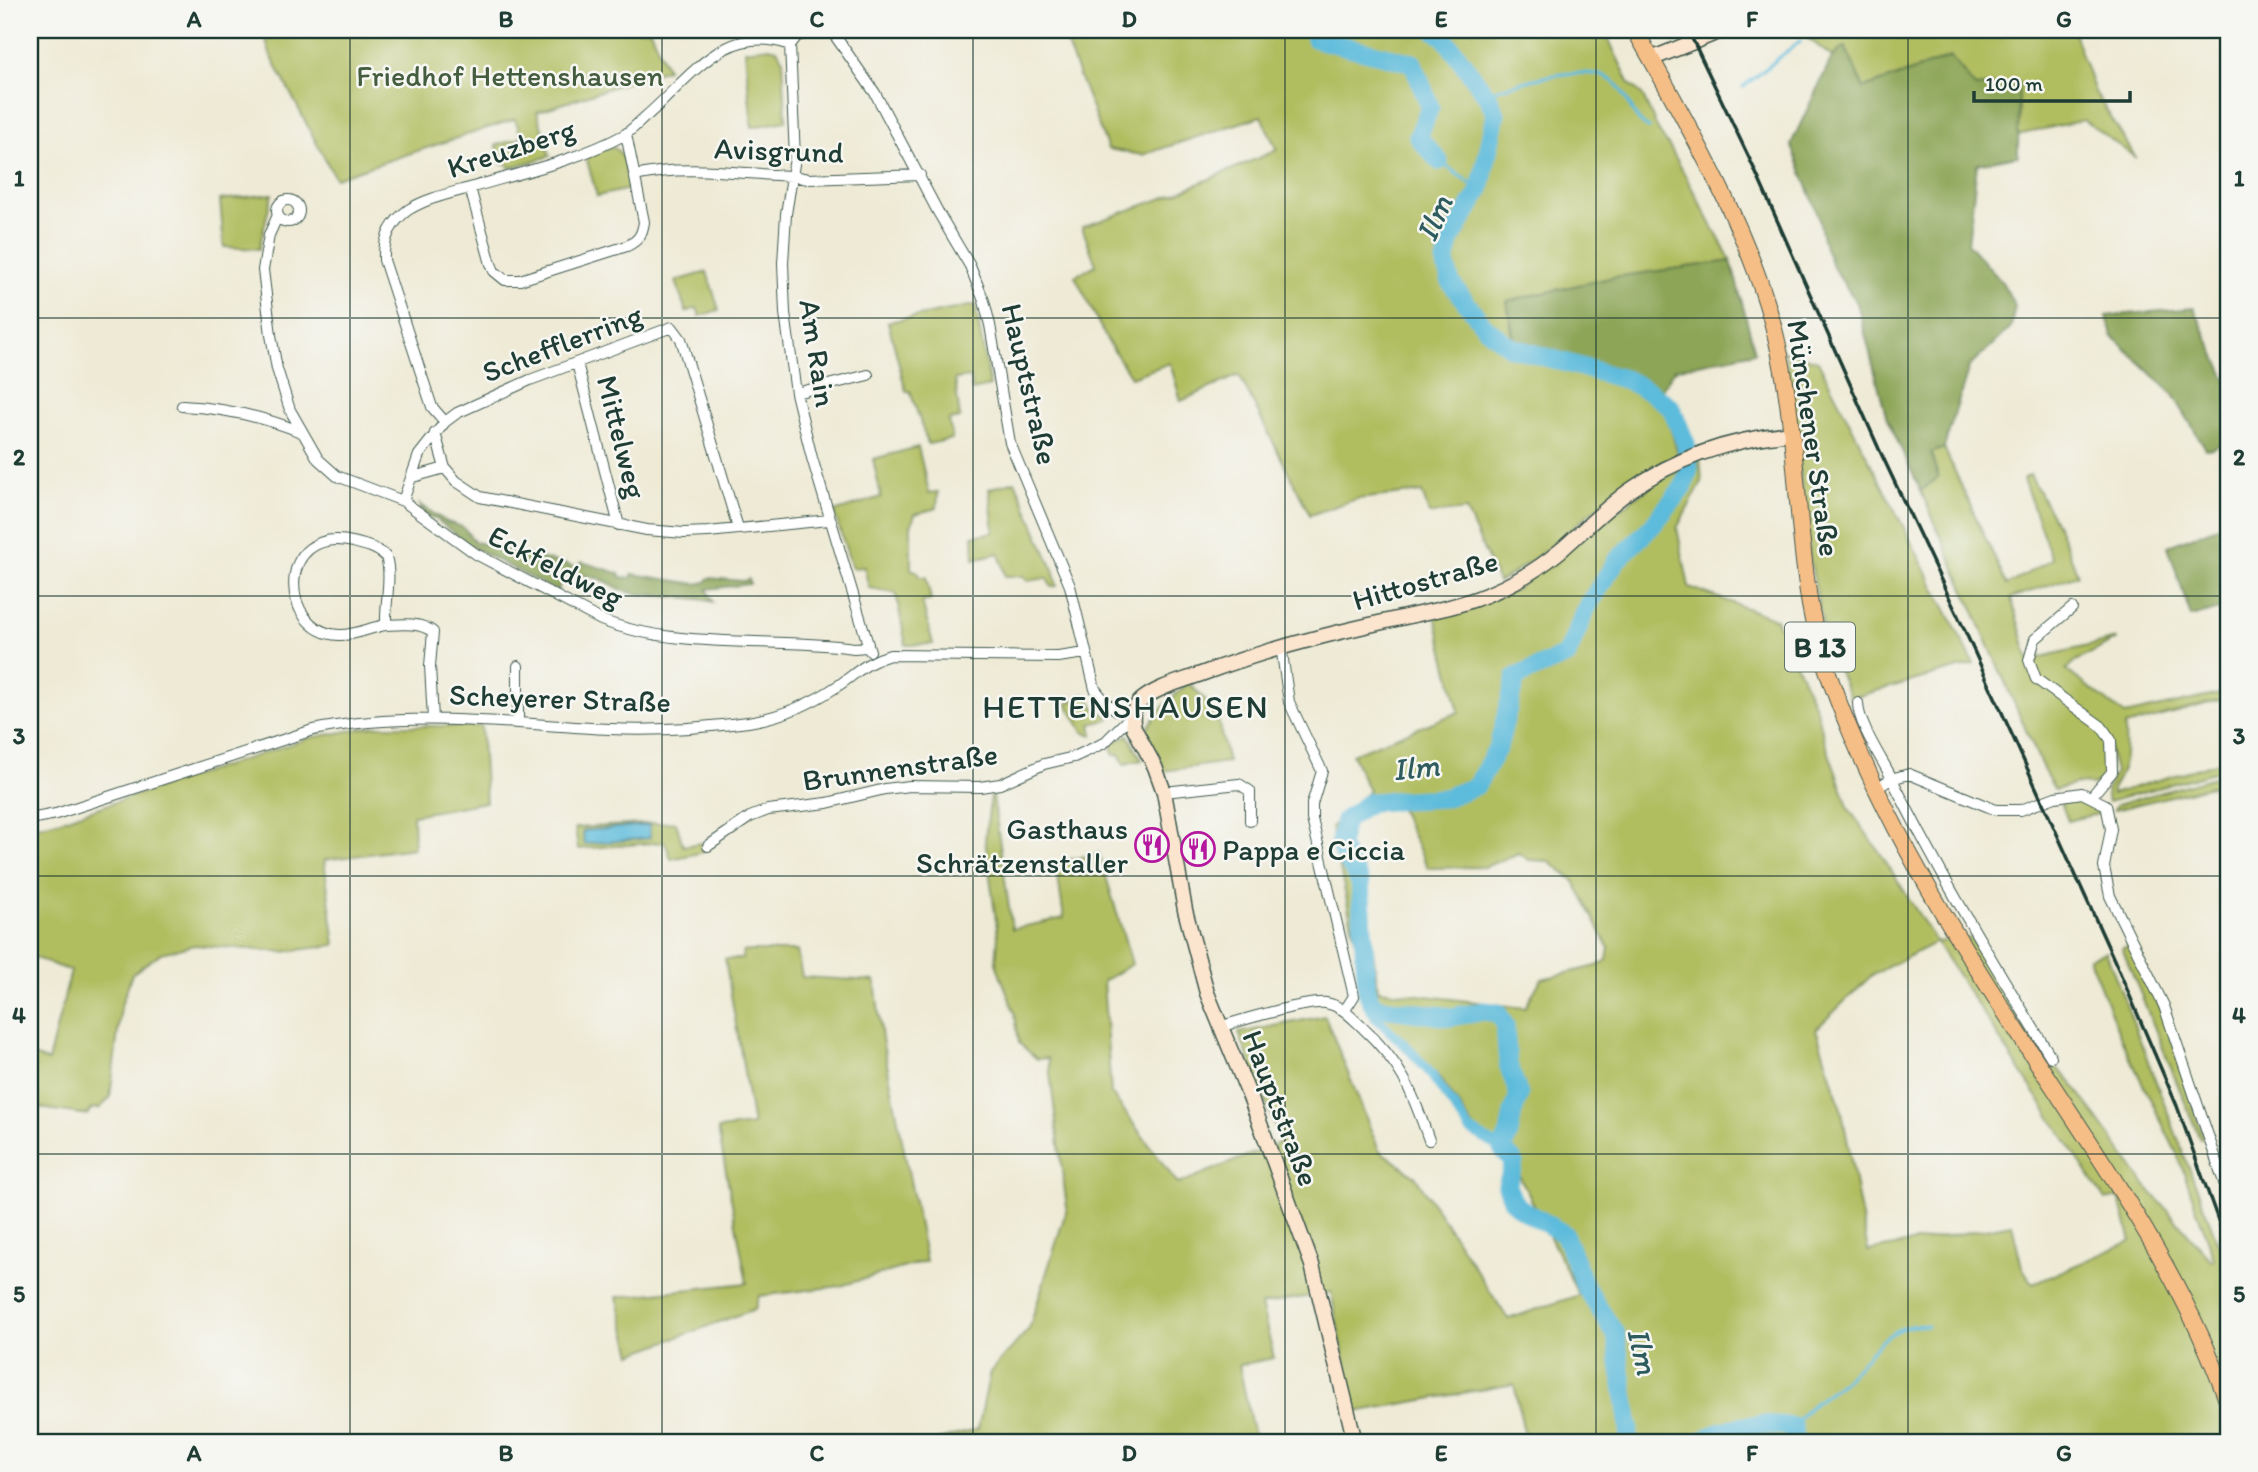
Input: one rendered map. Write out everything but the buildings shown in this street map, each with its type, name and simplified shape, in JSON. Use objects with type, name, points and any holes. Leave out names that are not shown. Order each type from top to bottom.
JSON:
[{"type":"main road","name":"Münchener Straße","points":[[1635,30],[1720,190],[1744,242],[1765,300],[1780,354],[1792,433],[1804,565],[1817,636],[1839,704],[1877,788]]},
{"type":"main road","name":"B 13","points":[[1877,788],[1915,865],[1963,948],[2142,1224],[2194,1319],[2228,1404]]},
{"type":"street","points":[[790,45],[797,36],[820,30]]},
{"type":"street","name":"Hauptstraße","points":[[831,30],[875,93],[938,212],[966,257],[984,301],[1010,443],[1070,586],[1091,678],[1099,697],[1117,710],[1133,714],[1134,728],[1155,767],[1164,792],[1185,910],[1207,993],[1261,1126],[1312,1265],[1355,1442]]},
{"type":"street","points":[[1651,59],[1723,30]]},
{"type":"street","name":"Kreuzberg","points":[[444,422],[432,407],[387,275],[383,246],[387,233],[409,209],[585,151],[626,134],[704,61],[723,48],[768,39],[790,45]]},
{"type":"street","name":"Am Rain","points":[[790,45],[795,158],[786,214],[783,288],[785,313],[796,393],[867,647],[874,659]]},
{"type":"street","points":[[470,188],[491,264],[500,277],[513,282],[628,246],[642,234],[644,222],[626,134]]},
{"type":"street","name":"Avisgrund","points":[[635,176],[676,171],[808,178],[920,175]]},
{"type":"street","name":"Eckfeldweg","points":[[278,215],[269,234],[263,270],[277,369],[290,410],[301,432],[318,459],[331,472],[403,501],[476,554],[619,627],[683,637],[867,647]]},
{"type":"street","name":"Schefflerring","points":[[403,501],[419,455],[444,422],[494,394],[672,327],[681,339],[738,528]]},
{"type":"street","name":"Mittelweg","points":[[577,363],[619,524]]},
{"type":"street","points":[[796,393],[868,375]]},
{"type":"street","points":[[182,406],[239,412],[269,419],[301,432]]},
{"type":"street","points":[[435,433],[445,468],[456,481],[480,497],[619,524],[684,533],[830,520]]},
{"type":"street","name":"Hittostraße","points":[[1133,714],[1142,699],[1153,692],[1282,646],[1442,609],[1502,590],[1528,576],[1559,552],[1628,492],[1671,466],[1704,450],[1732,442],[1792,433]]},
{"type":"street","points":[[413,477],[445,468]]},
{"type":"street","points":[[386,625],[389,571],[382,552],[333,538],[315,545],[305,554],[296,569],[294,595],[301,611],[323,631],[340,635],[386,625],[412,625],[432,631],[429,666],[433,719]]},
{"type":"street","points":[[2072,608],[2035,639],[2029,660],[2036,679],[2101,726],[2111,740],[2112,772],[2091,797]]},
{"type":"street","points":[[1282,646],[1289,702],[1322,771],[1312,804],[1312,819],[1353,994],[1345,1010]]},
{"type":"street","name":"Scheyerer Straße","points":[[30,818],[56,814],[313,730],[380,720],[517,722],[611,729],[750,721],[807,705],[874,659],[906,654],[1058,657],[1086,653]]},
{"type":"street","points":[[517,722],[518,666]]},
{"type":"street","points":[[1858,702],[1862,720],[1903,804],[1976,935],[2051,1057]]},
{"type":"street","name":"Brunnenstraße","points":[[708,846],[750,817],[768,810],[827,803],[910,786],[979,787],[1000,784],[1044,764],[1074,757],[1104,743],[1133,714]]},
{"type":"street","points":[[1877,788],[1891,779],[1909,774],[1984,806],[2008,811],[2021,810],[2055,797],[2081,793],[2107,807],[2111,829],[2104,867],[2110,896],[2164,1006],[2228,1194]]},
{"type":"street","points":[[1164,792],[1239,784],[1250,791],[1250,821]]},
{"type":"street","points":[[1220,1027],[1315,1003],[1331,1004],[1345,1010],[1380,1043],[1402,1073],[1429,1140]]},
{"type":"green space","name":"Friedhof Hettenshausen","points":[[263,30],[650,30],[667,69],[537,112],[550,156],[509,168],[507,163],[502,164],[496,145],[522,138],[515,119],[335,178],[270,54]]},
{"type":"green space","points":[[1061,30],[1604,30],[1630,84],[1642,94],[1658,130],[1731,261],[1614,277],[1507,301],[1513,340],[1660,392],[1678,454],[1619,490],[1539,555],[1498,582],[1466,510],[1429,514],[1422,492],[1356,499],[1310,515],[1239,375],[1181,401],[1170,363],[1131,377],[1107,340],[1075,276],[1096,265],[1082,227],[1177,193],[1277,150],[1261,116],[1142,155],[1108,149]]},
{"type":"green space","points":[[1798,30],[1950,30],[1953,38],[2002,33],[2002,30],[2073,30],[2095,92],[2136,158],[2084,120],[2018,135],[2019,84],[1975,87],[1951,57],[1864,88],[1845,46],[1832,57]]},
{"type":"green space","points":[[1845,46],[1864,88],[1951,57],[1975,87],[2019,83],[2018,156],[1977,164],[1968,244],[2002,282],[2015,306],[2011,327],[1969,367],[1944,448],[1931,453],[1938,477],[1921,491],[1887,419],[1857,303],[1834,269],[1825,249],[1818,214],[1791,144],[1832,57]]},
{"type":"green space","points":[[769,47],[777,49],[783,60],[786,121],[752,127],[745,50]]},
{"type":"green space","points":[[615,148],[622,155],[630,189],[597,196],[586,157]]},
{"type":"green space","points":[[272,194],[259,249],[224,247],[220,200]]},
{"type":"green space","points":[[1731,261],[1755,352],[1675,369],[1660,392],[1514,341],[1507,301],[1614,277]]},
{"type":"green space","points":[[707,272],[719,310],[700,316],[697,308],[686,312],[676,281]]},
{"type":"green space","points":[[975,305],[990,386],[972,390],[970,377],[955,379],[960,418],[949,420],[952,439],[928,444],[910,391],[906,391],[888,322]]},
{"type":"green space","points":[[2194,308],[2228,383],[2228,439],[2214,448],[2206,449],[2172,393],[2112,336],[2107,316]]},
{"type":"green space","points":[[1785,350],[1818,361],[1974,664],[1850,698],[1825,637],[1810,559]]},
{"type":"green space","points":[[918,447],[929,493],[938,492],[937,508],[915,514],[911,526],[911,569],[918,572],[919,577],[926,577],[931,600],[922,602],[933,644],[906,645],[896,593],[869,588],[864,567],[852,568],[834,512],[881,497],[873,459]]},
{"type":"green space","points":[[1944,448],[2007,585],[2052,559],[2023,479],[2030,475],[2060,531],[2078,575],[2011,598],[2029,660],[2117,639],[2076,661],[2066,670],[2125,715],[2228,692],[2228,698],[2125,726],[2124,759],[2112,794],[2228,759],[2228,768],[2108,802],[2106,790],[2115,773],[2108,741],[2109,771],[2094,785],[2075,784],[2055,790],[2044,771],[1921,491],[1938,477],[1931,453]]},
{"type":"green space","points":[[1700,460],[1702,482],[1677,528],[1689,587],[1776,619],[1817,711],[1849,809],[1881,854],[1936,942],[1970,938],[2051,1068],[2056,1067],[2072,1083],[2146,1186],[2212,1261],[2214,1259],[2178,1156],[2123,1043],[2089,958],[2106,952],[2228,1269],[2228,1442],[1526,1442],[1514,1384],[1355,1412],[1331,1292],[1261,1305],[1274,1358],[1239,1365],[1255,1441],[996,1442],[995,1439],[982,1442],[932,1442],[978,1429],[990,1372],[1029,1329],[1067,1208],[1048,1058],[1037,1059],[1019,1043],[1015,1014],[996,963],[998,936],[985,839],[992,789],[1012,929],[1064,918],[1056,863],[1099,853],[1132,964],[1103,981],[1111,1093],[1178,1184],[1281,1142],[1239,1033],[1325,1016],[1379,1150],[1415,1176],[1508,1319],[1579,1295],[1508,1153],[1480,1136],[1438,1075],[1370,1009],[1331,827],[1369,791],[1352,754],[1459,712],[1435,615],[1516,589],[1641,493]],"holes":[[[1377,805],[1398,805],[1428,868],[1485,867],[1519,853],[1529,860],[1549,861],[1574,881],[1609,948],[1607,960],[1597,966],[1541,979],[1525,1008],[1378,990],[1364,876],[1344,843],[1348,827]],[[1936,942],[2105,1200],[2119,1197],[2131,1241],[2033,1284],[2022,1267],[2012,1224],[1868,1251],[1842,1112],[1816,1029],[1872,975]]]},
{"type":"green space","points":[[1015,481],[1053,569],[1057,586],[1051,587],[1047,578],[1027,581],[1024,576],[1005,576],[999,553],[974,559],[973,536],[994,532],[989,489]]},
{"type":"green space","points":[[420,505],[447,522],[463,527],[475,542],[576,567],[582,562],[619,573],[621,577],[632,578],[632,574],[696,584],[706,582],[709,578],[743,581],[749,579],[750,584],[707,589],[713,602],[647,595],[622,590],[594,578],[562,575],[558,592],[472,547],[436,519],[424,515]]},
{"type":"green space","points":[[2228,523],[2228,607],[2191,617],[2168,546]]},
{"type":"green space","points":[[1189,683],[1216,712],[1228,762],[1164,771],[1146,731],[1165,705]]},
{"type":"green space","points":[[1085,694],[1097,710],[1110,719],[1091,724],[1093,735],[1083,732],[1067,704]]},
{"type":"green space","points":[[375,726],[481,726],[486,802],[413,815],[414,848],[324,860],[335,945],[283,952],[195,945],[161,953],[132,974],[121,1006],[110,1098],[100,1108],[91,1109],[87,1115],[34,1107],[30,1124],[30,1055],[48,1061],[71,971],[30,956],[30,828],[309,738]]},
{"type":"green space","points":[[1128,735],[1142,760],[1124,764],[1119,754],[1114,755],[1110,744]]},
{"type":"green space","points":[[2228,773],[2228,782],[2114,810],[2116,805]]},
{"type":"green space","points":[[2069,798],[2098,806],[2101,813],[2068,821],[2060,800]]},
{"type":"green space","points":[[676,822],[683,846],[702,843],[704,852],[671,859],[665,842],[578,849],[575,828]]},
{"type":"green space","points":[[2131,945],[2163,1012],[2203,1137],[2200,1139],[2122,948]]},
{"type":"green space","points":[[743,951],[797,951],[802,977],[875,981],[882,1039],[926,1261],[840,1286],[759,1296],[755,1309],[632,1354],[617,1297],[747,1283],[718,1129],[753,1125],[725,959],[742,959]]},
{"type":"water","points":[[649,825],[650,838],[584,844],[583,831]]},
{"type":"waterway","name":"Ilm","points":[[1313,30],[1316,39],[1413,63],[1430,107],[1418,137],[1439,161]]},
{"type":"waterway","name":"Ilm","points":[[1434,30],[1444,37],[1489,99],[1496,114],[1480,190],[1451,239],[1445,262],[1451,283],[1485,327],[1510,347],[1627,380],[1671,407],[1686,444],[1689,469],[1684,486],[1651,527],[1616,561],[1586,609],[1567,655],[1516,677],[1498,747],[1476,786],[1445,798],[1370,802],[1345,820],[1339,845],[1360,882],[1367,992],[1374,1007],[1451,1017],[1484,1011],[1498,1013],[1505,1026],[1508,1064],[1519,1095],[1509,1134],[1502,1149],[1514,1162],[1507,1186],[1513,1201],[1520,1208],[1564,1234],[1586,1288],[1616,1335],[1629,1427],[1628,1442]]},
{"type":"waterway","points":[[1743,87],[1800,41]]},
{"type":"waterway","points":[[1485,93],[1533,79],[1572,73],[1606,77],[1617,85],[1639,120],[1649,128]]},
{"type":"waterway","name":"Ilm","points":[[1439,161],[1480,190]]},
{"type":"waterway","points":[[1374,1007],[1375,1017],[1430,1073],[1470,1130],[1502,1149]]},
{"type":"waterway","points":[[1793,1427],[1805,1412],[1849,1376],[1889,1335],[1907,1327],[1927,1326]]},
{"type":"waterway","name":"Ilm","points":[[1700,1442],[1733,1428],[1769,1425],[1793,1427],[1795,1442]]},
{"type":"railway","points":[[1688,30],[1752,164],[1879,449],[2120,973],[2177,1106],[2228,1248]]},
{"type":"place","name":"Gasthaus Schrätzenstaller","points":[[1152,845]]},
{"type":"place","name":"Pappa e Ciccia","points":[[1198,849]]},
{"type":"district","name":"HETTENSHAUSEN","points":[[1126,706]]}]
